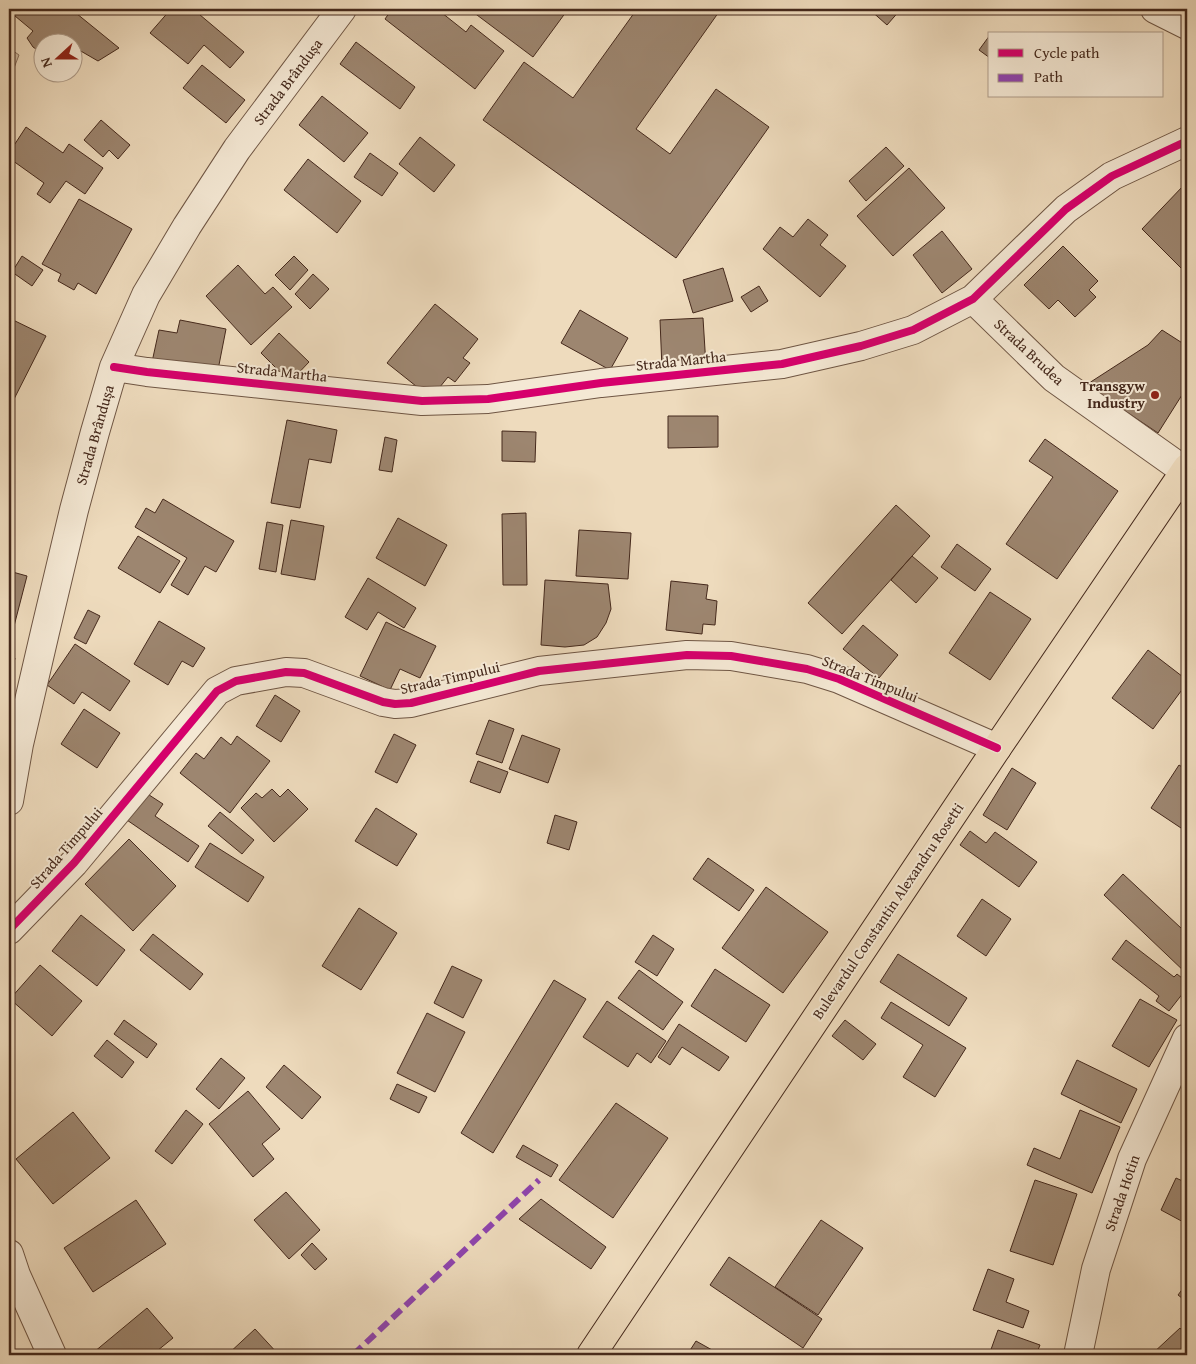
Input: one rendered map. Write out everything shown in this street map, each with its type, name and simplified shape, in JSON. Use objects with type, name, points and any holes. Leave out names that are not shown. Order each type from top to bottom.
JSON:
[{"type":"main road","name":"Bulevardul Constantin Alexandru Rosetti","points":[[591,1355],[1186,469]]},
{"type":"street","name":"Strada Brândușa","points":[[9,801],[19,744],[74,510],[114,367],[146,295],[187,226],[238,149],[342,9]]},
{"type":"street","points":[[1155,9],[1187,25]]},
{"type":"street","name":"Strada Martha","points":[[114,367],[422,401],[488,399],[601,383],[782,364],[861,346],[913,330],[973,299],[1066,209],[1112,176],[1187,141]]},
{"type":"street","name":"Strada Brudea","points":[[973,299],[1054,378],[1186,469]]},
{"type":"street","name":"Strada Timpului","points":[[9,930],[74,863],[217,691],[236,681],[278,673],[304,673],[383,702],[395,704],[411,703],[540,671],[687,655],[731,656],[807,669],[839,679],[997,748]]},
{"type":"street","name":"Strada Hotin","points":[[1078,1355],[1096,1269],[1132,1160],[1187,1038]]},
{"type":"street","points":[[9,1254],[16,1275],[52,1355]]},
{"type":"shaded area","points":[[9,48],[19,55],[9,81]]},
{"type":"building","points":[[9,9],[71,9],[119,48],[98,61],[82,52],[82,32],[32,32]]},
{"type":"building","points":[[171,9],[193,9],[244,52],[230,68],[204,45],[188,64],[150,33]]},
{"type":"building","points":[[392,9],[437,9],[466,32],[471,25],[504,51],[475,89],[385,19]]},
{"type":"building","points":[[469,9],[561,9],[566,12],[533,57]]},
{"type":"building","points":[[637,9],[721,9],[636,129],[670,154],[716,89],[769,127],[676,258],[483,120],[524,62],[573,98]]},
{"type":"building","points":[[869,9],[901,9],[887,25]]},
{"type":"building","points":[[32,32],[32,46],[27,38]]},
{"type":"building","points":[[988,38],[988,57],[979,50]]},
{"type":"building","points":[[356,42],[415,87],[400,109],[340,64]]},
{"type":"building","points":[[202,65],[245,100],[226,123],[183,88]]},
{"type":"building","points":[[322,96],[368,133],[344,162],[299,125]]},
{"type":"building","points":[[101,120],[130,145],[118,159],[109,150],[103,157],[84,140]]},
{"type":"building","points":[[26,127],[63,153],[69,144],[103,168],[85,194],[66,181],[50,203],[37,194],[44,183],[9,158],[9,153]]},
{"type":"building","points":[[420,137],[455,165],[434,192],[399,164]]},
{"type":"building","points":[[886,147],[904,166],[866,201],[849,181]]},
{"type":"building","points":[[370,153],[398,173],[382,196],[354,177]]},
{"type":"building","points":[[308,159],[361,201],[337,233],[284,190]]},
{"type":"building","points":[[909,168],[945,208],[893,256],[857,216]]},
{"type":"building","points":[[1184,185],[1187,188],[1187,263],[1182,269],[1142,229]]},
{"type":"building","points":[[79,199],[132,229],[96,294],[78,283],[74,290],[58,281],[61,274],[42,264]]},
{"type":"building","points":[[808,219],[828,235],[820,245],[846,266],[820,297],[763,249],[780,227],[793,237]]},
{"type":"building","points":[[942,231],[972,269],[942,293],[913,255]]},
{"type":"building","points":[[1063,246],[1098,281],[1089,290],[1096,297],[1075,317],[1058,300],[1049,309],[1024,285]]},
{"type":"building","points":[[22,256],[43,270],[32,286],[12,272]]},
{"type":"building","points":[[294,256],[308,270],[290,290],[275,275]]},
{"type":"building","points":[[238,265],[265,294],[273,287],[292,307],[251,345],[206,296]]},
{"type":"building","points":[[723,268],[733,301],[693,313],[683,280]]},
{"type":"building","points":[[313,274],[329,289],[310,309],[295,294]]},
{"type":"building","points":[[759,286],[768,301],[751,312],[741,297]]},
{"type":"building","points":[[435,304],[478,339],[463,358],[470,363],[455,382],[448,377],[431,398],[387,363]]},
{"type":"building","points":[[580,310],[628,338],[610,370],[561,343]]},
{"type":"building","points":[[703,318],[706,366],[662,369],[660,320]]},
{"type":"building","points":[[11,319],[46,336],[10,407],[9,323]]},
{"type":"building","points":[[180,320],[226,329],[217,375],[152,362],[159,330],[177,333]]},
{"type":"building","points":[[1162,330],[1187,346],[1187,387],[1158,433],[1086,385],[1148,345]]},
{"type":"building","points":[[279,333],[309,362],[290,382],[261,353]]},
{"type":"building","points":[[668,416],[718,416],[718,447],[668,448]]},
{"type":"building","points":[[287,420],[337,430],[331,463],[309,459],[300,508],[271,503]]},
{"type":"building","points":[[502,431],[536,432],[535,462],[502,461]]},
{"type":"building","points":[[385,437],[397,440],[392,472],[379,470]]},
{"type":"building","points":[[1045,439],[1118,491],[1057,579],[1006,544],[1053,477],[1029,461]]},
{"type":"building","points":[[163,499],[234,541],[216,572],[205,566],[188,595],[171,585],[187,558],[135,527],[146,508],[155,513]]},
{"type":"building","points":[[896,505],[930,536],[842,634],[808,603]]},
{"type":"building","points":[[526,513],[527,585],[503,585],[502,514]]},
{"type":"building","points":[[398,518],[447,545],[425,586],[376,558]]},
{"type":"building","points":[[291,520],[324,526],[315,580],[281,574]]},
{"type":"building","points":[[267,522],[283,525],[276,572],[259,569]]},
{"type":"building","points":[[579,530],[631,533],[628,579],[576,576]]},
{"type":"building","points":[[138,536],[180,561],[160,593],[118,568]]},
{"type":"building","points":[[957,544],[991,569],[975,591],[941,567]]},
{"type":"building","points":[[912,556],[938,578],[916,603],[891,580]]},
{"type":"building","points":[[9,571],[27,576],[13,630],[9,629]]},
{"type":"building","points":[[368,578],[416,608],[404,628],[378,612],[367,630],[345,617]]},
{"type":"building","points":[[545,580],[608,584],[611,609],[606,623],[597,637],[584,645],[565,647],[541,645]]},
{"type":"building","points":[[671,581],[708,585],[706,599],[717,601],[715,625],[703,624],[702,634],[666,630]]},
{"type":"building","points":[[990,592],[1031,619],[990,680],[949,653]]},
{"type":"building","points":[[88,610],[100,616],[86,644],[74,638]]},
{"type":"building","points":[[159,621],[205,648],[193,667],[182,661],[168,685],[134,664]]},
{"type":"building","points":[[386,622],[436,646],[420,678],[400,669],[390,690],[360,676]]},
{"type":"building","points":[[863,625],[898,655],[879,678],[843,649]]},
{"type":"building","points":[[75,644],[130,681],[110,711],[82,692],[74,704],[47,685]]},
{"type":"building","points":[[1148,650],[1187,680],[1187,683],[1153,729],[1112,698]]},
{"type":"building","points":[[9,657],[15,658],[9,686]]},
{"type":"building","points":[[275,695],[300,711],[281,742],[256,726]]},
{"type":"building","points":[[84,709],[120,733],[97,768],[61,744]]},
{"type":"building","points":[[489,720],[514,729],[502,763],[476,754]]},
{"type":"building","points":[[394,734],[416,745],[397,783],[375,772]]},
{"type":"building","points":[[522,735],[560,749],[548,783],[509,769]]},
{"type":"building","points":[[237,736],[270,761],[230,813],[180,773],[196,753],[204,759],[221,737],[231,745]]},
{"type":"building","points":[[478,761],[508,772],[500,793],[470,782]]},
{"type":"building","points":[[1179,765],[1187,770],[1187,832],[1151,808]]},
{"type":"building","points":[[1012,768],[1036,783],[1007,830],[983,815]]},
{"type":"building","points":[[272,789],[280,797],[288,789],[308,809],[274,842],[241,808],[256,793],[262,798]]},
{"type":"building","points":[[143,791],[163,804],[155,816],[199,846],[188,862],[124,818]]},
{"type":"building","points":[[376,808],[417,834],[397,866],[355,841]]},
{"type":"building","points":[[220,812],[254,840],[242,854],[208,826]]},
{"type":"building","points":[[555,815],[577,822],[569,850],[547,843]]},
{"type":"building","points":[[970,831],[986,843],[995,832],[1037,862],[1019,887],[960,845]]},
{"type":"building","points":[[129,839],[176,886],[133,931],[85,884]]},
{"type":"building","points":[[210,843],[264,877],[248,902],[195,867]]},
{"type":"building","points":[[708,858],[754,890],[739,911],[693,879]]},
{"type":"building","points":[[1123,874],[1181,928],[1187,917],[1187,974],[1104,895]]},
{"type":"building","points":[[766,887],[828,932],[783,993],[722,948]]},
{"type":"building","points":[[982,899],[1011,919],[986,956],[957,936]]},
{"type":"building","points":[[359,908],[397,933],[361,990],[322,966]]},
{"type":"building","points":[[81,915],[125,950],[97,986],[52,951]]},
{"type":"building","points":[[153,934],[203,974],[190,990],[140,950]]},
{"type":"building","points":[[653,935],[674,949],[657,976],[635,962]]},
{"type":"building","points":[[1126,940],[1174,977],[1177,974],[1187,982],[1187,988],[1169,1011],[1156,1001],[1159,996],[1112,959]]},
{"type":"building","points":[[898,954],[967,998],[949,1026],[880,982]]},
{"type":"building","points":[[40,965],[82,1001],[52,1036],[10,999]]},
{"type":"building","points":[[452,966],[482,980],[463,1018],[434,1003]]},
{"type":"building","points":[[715,969],[770,1005],[746,1042],[691,1006]]},
{"type":"building","points":[[639,970],[683,1002],[663,1030],[618,998]]},
{"type":"building","points":[[554,980],[586,999],[493,1153],[461,1133]]},
{"type":"building","points":[[1140,999],[1177,1020],[1149,1067],[1112,1046]]},
{"type":"building","points":[[607,1001],[666,1041],[651,1063],[637,1053],[628,1067],[583,1037]]},
{"type":"building","points":[[891,1002],[966,1048],[935,1097],[903,1077],[923,1045],[881,1018]]},
{"type":"building","points":[[427,1013],[465,1032],[435,1092],[397,1073]]},
{"type":"building","points":[[124,1020],[157,1044],[147,1058],[114,1034]]},
{"type":"building","points":[[845,1020],[876,1044],[863,1060],[832,1036]]},
{"type":"building","points":[[679,1024],[729,1057],[719,1071],[682,1047],[670,1065],[658,1057]]},
{"type":"building","points":[[107,1040],[134,1062],[122,1078],[94,1056]]},
{"type":"building","points":[[221,1058],[245,1078],[219,1109],[196,1089]]},
{"type":"building","points":[[1077,1060],[1137,1089],[1121,1123],[1061,1094]]},
{"type":"building","points":[[284,1065],[321,1097],[302,1119],[266,1087]]},
{"type":"building","points":[[397,1084],[427,1097],[419,1113],[390,1099]]},
{"type":"building","points":[[248,1091],[280,1129],[262,1144],[274,1159],[253,1177],[209,1124]]},
{"type":"building","points":[[616,1103],[668,1138],[613,1218],[559,1180]]},
{"type":"building","points":[[186,1110],[203,1124],[172,1164],[155,1151]]},
{"type":"building","points":[[1080,1110],[1120,1127],[1092,1193],[1027,1165],[1034,1148],[1060,1159]]},
{"type":"building","points":[[73,1112],[110,1158],[53,1204],[16,1159]]},
{"type":"building","points":[[523,1145],[558,1165],[551,1177],[516,1157]]},
{"type":"building","points":[[1176,1178],[1187,1183],[1187,1224],[1161,1210]]},
{"type":"building","points":[[1035,1180],[1077,1194],[1053,1265],[1010,1251]]},
{"type":"building","points":[[286,1192],[320,1230],[289,1259],[254,1220]]},
{"type":"building","points":[[541,1199],[606,1247],[591,1269],[519,1219]]},
{"type":"building","points":[[136,1200],[166,1244],[93,1292],[64,1248]]},
{"type":"building","points":[[821,1220],[863,1248],[818,1315],[775,1287]]},
{"type":"building","points":[[312,1243],[327,1259],[315,1270],[301,1255]]},
{"type":"building","points":[[729,1257],[822,1319],[803,1348],[710,1285]]},
{"type":"building","points":[[988,1269],[1014,1279],[1006,1302],[1029,1311],[1023,1328],[973,1310]]},
{"type":"building","points":[[1187,1283],[1187,1302],[1178,1295]]},
{"type":"building","points":[[147,1308],[173,1338],[152,1355],[97,1355],[94,1352]]},
{"type":"building","points":[[1180,1328],[1187,1336],[1187,1355],[1152,1354]]},
{"type":"building","points":[[255,1329],[279,1355],[227,1355]]},
{"type":"building","points":[[998,1330],[1040,1345],[1036,1355],[989,1355]]},
{"type":"building","points":[[696,1341],[721,1355],[687,1355]]},
{"type":"marked path","points":[[353,1355],[539,1180]]},
{"type":"cycle path","points":[[114,367],[422,401],[488,399],[601,383],[782,364],[861,346],[913,330],[973,299],[1066,209],[1112,176],[1187,141]]},
{"type":"cycle path","points":[[9,930],[74,863],[217,691],[236,681],[286,672],[304,673],[383,702],[395,704],[411,703],[539,671],[687,655],[731,656],[807,669],[839,679],[997,748]]},
{"type":"place","name":"Transgyw Industry","points":[[1155,395]]}]
